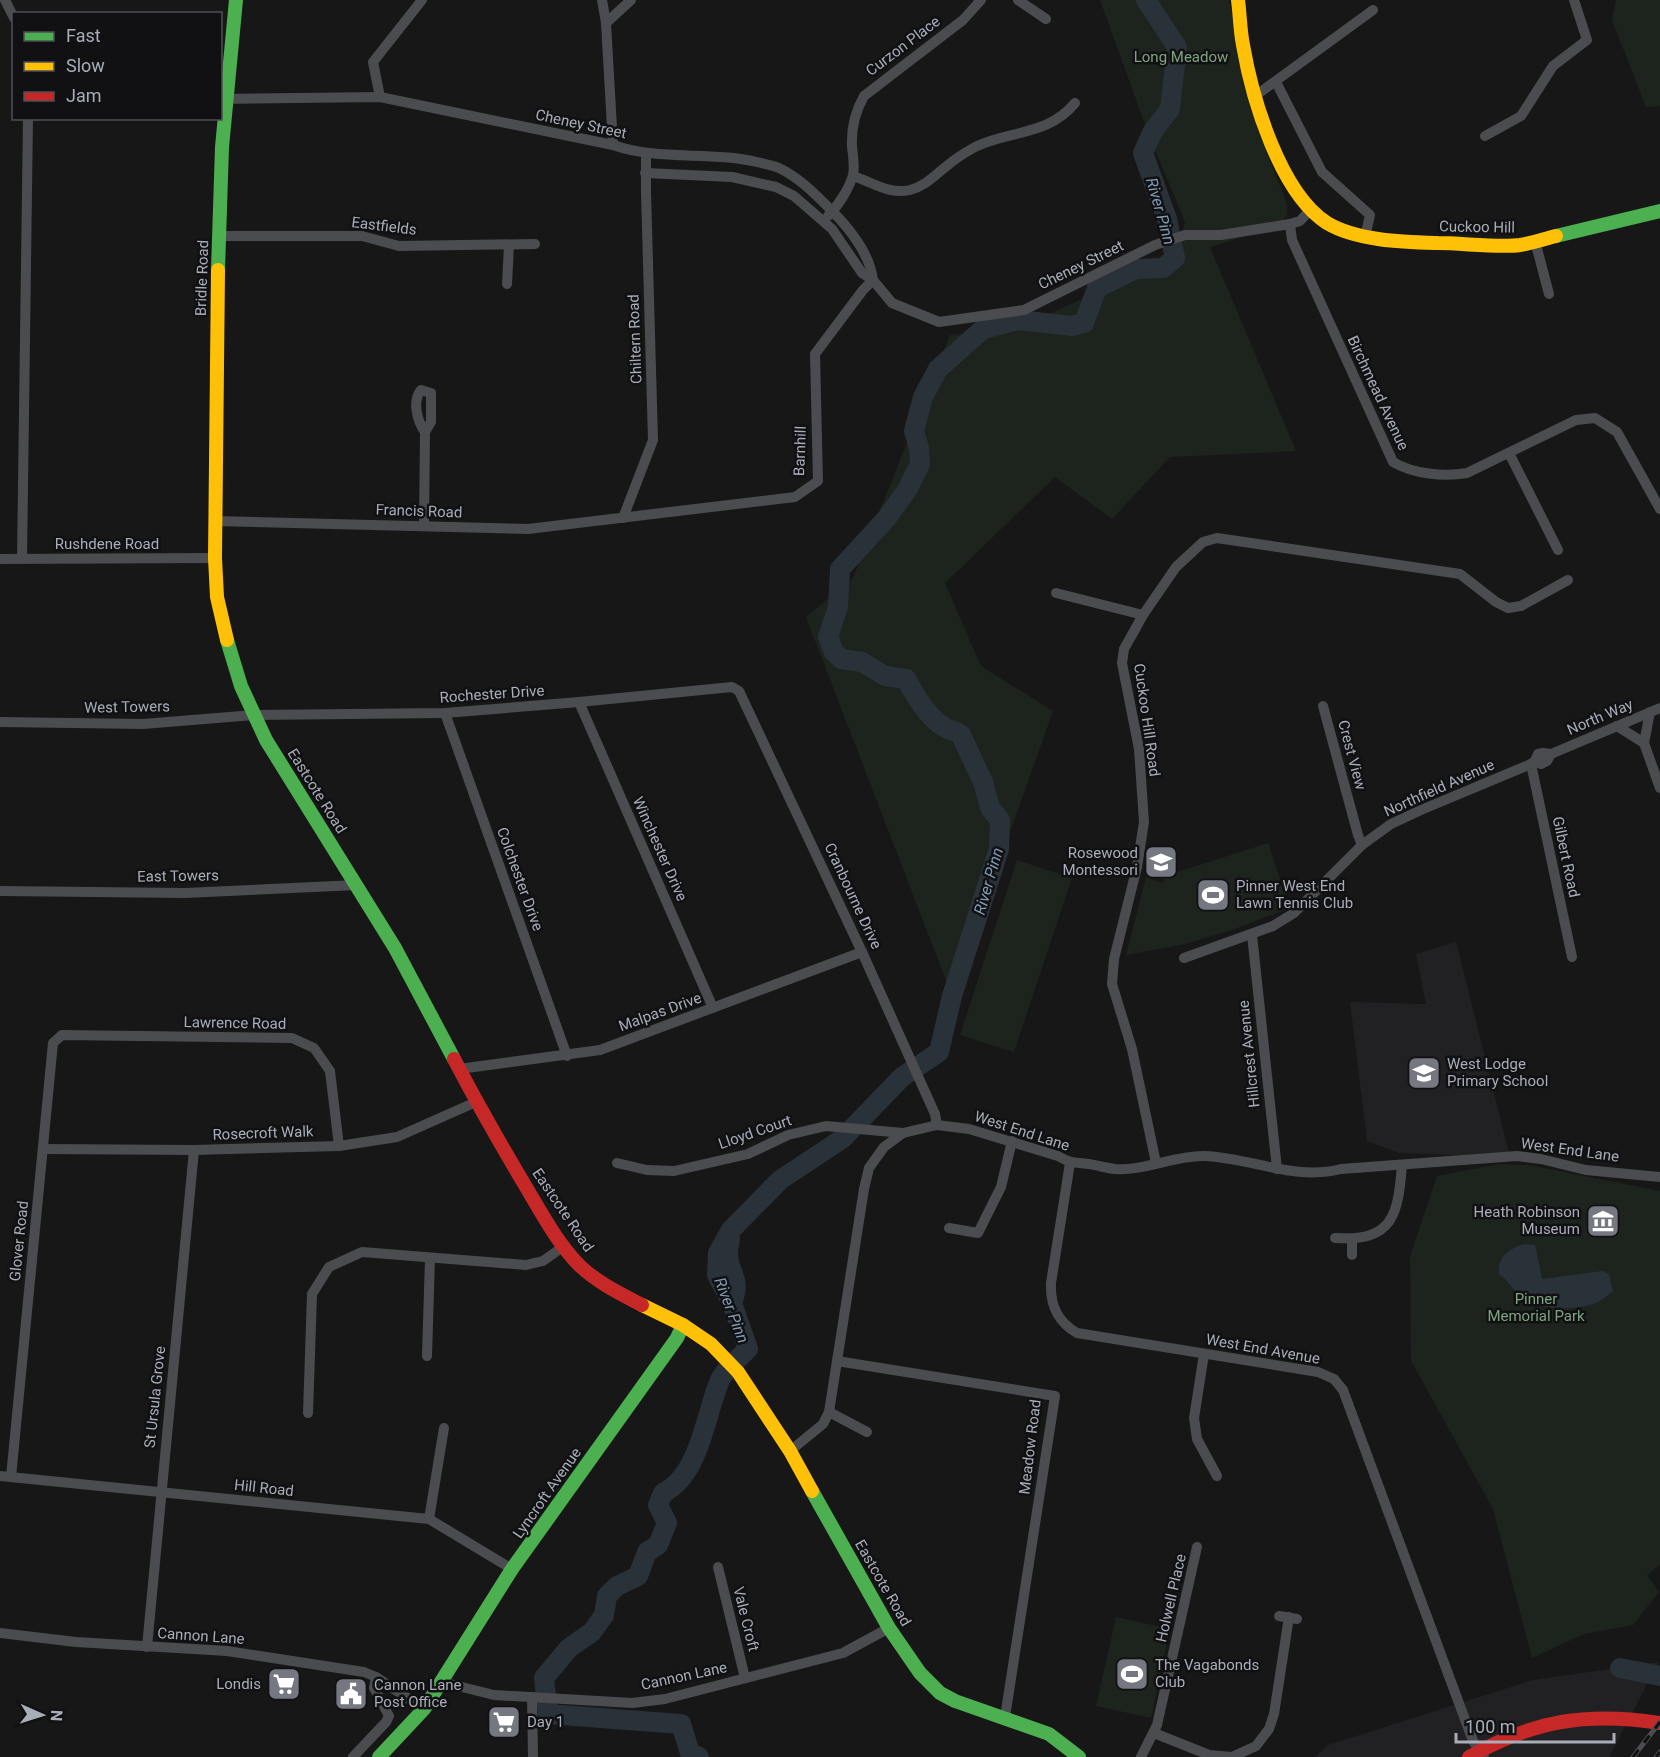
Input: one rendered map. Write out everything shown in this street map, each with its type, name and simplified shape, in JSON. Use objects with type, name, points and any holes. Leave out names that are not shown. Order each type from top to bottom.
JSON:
[{"type":"street","points":[[5,0],[12,14]]},
{"type":"street","name":"Bridle Road","points":[[215,558],[217,303],[222,147],[224,99],[236,0]]},
{"type":"street","points":[[380,97],[373,62],[422,0]]},
{"type":"street","points":[[602,0],[606,23],[613,145]]},
{"type":"street","points":[[606,23],[631,0]]},
{"type":"street","name":"Curzon Place","points":[[853,176],[852,128],[864,96],[963,20],[981,0]]},
{"type":"street","points":[[1018,0],[1046,19]]},
{"type":"street","name":"Cuckoo Hill","points":[[1238,0],[1243,46],[1255,96],[1278,160],[1298,195],[1310,210],[1329,224],[1365,237],[1413,242],[1519,244],[1660,211]]},
{"type":"street","points":[[1485,136],[1521,116],[1553,66],[1587,40],[1574,0]]},
{"type":"street","points":[[1255,96],[1373,10]]},
{"type":"street","points":[[1276,82],[1322,172],[1370,215],[1365,237]]},
{"type":"street","name":"Cheney Street","points":[[224,99],[380,97],[613,145],[627,150],[735,157],[778,167],[801,180],[844,223],[871,266],[873,280]]},
{"type":"street","points":[[823,221],[832,211],[853,176],[890,190],[909,191],[928,182],[948,165],[976,147],[1045,126],[1066,114],[1075,103]]},
{"type":"street","points":[[22,559],[28,120]]},
{"type":"street","name":"Chiltern Road","points":[[623,518],[653,440],[646,153]]},
{"type":"street","name":"Cheney Street","points":[[645,173],[732,177],[776,187],[794,196],[832,229],[862,273],[873,280],[892,303],[939,322],[1024,310],[1155,245],[1185,235],[1221,235],[1290,224],[1300,221],[1310,210]]},
{"type":"street","name":"Birchmead Avenue","points":[[1290,224],[1292,240],[1393,462],[1405,469],[1453,475],[1467,473],[1576,420],[1595,418],[1617,432],[1660,509]]},
{"type":"street","name":"Eastfields","points":[[220,236],[362,236],[399,246],[535,244]]},
{"type":"street","points":[[1535,241],[1549,294]]},
{"type":"street","points":[[507,284],[509,245]]},
{"type":"street","name":"Barnhill","points":[[623,518],[795,497],[818,481],[815,354],[873,280]]},
{"type":"street","points":[[424,526],[425,432]]},
{"type":"street","points":[[1509,453],[1557,550]]},
{"type":"street","name":"Francis Road","points":[[214,521],[528,529],[623,518]]},
{"type":"street","name":"Cuckoo Hill Road","points":[[1156,1163],[1132,1049],[1112,984],[1114,959],[1137,867],[1144,822],[1139,749],[1122,663],[1124,649],[1143,615],[1176,567],[1203,542],[1217,538],[1460,574],[1496,602],[1508,608],[1521,606],[1568,580]]},
{"type":"street","name":"Rushdene Road","points":[[0,559],[215,558]]},
{"type":"street","name":"Eastcote Road","points":[[215,558],[217,597],[224,630],[241,686],[266,740],[395,948],[476,1102],[547,1222],[564,1246],[580,1266],[597,1280],[683,1325],[711,1344],[738,1372],[790,1450],[889,1628],[920,1673],[940,1693],[955,1701],[1049,1734],[1079,1757]]},
{"type":"street","points":[[1056,593],[1143,615]]},
{"type":"street","name":"Rochester Drive","points":[[254,715],[445,713],[732,687]]},
{"type":"street","name":"Cranbourne Drive","points":[[732,687],[739,691],[862,952],[919,1076],[935,1114],[937,1125]]},
{"type":"street","name":"Winchester Drive","points":[[579,702],[713,1008]]},
{"type":"street","name":"Crest View","points":[[1323,706],[1362,846]]},
{"type":"street","points":[[1655,710],[1644,743],[1660,788]]},
{"type":"street","name":"North Way","points":[[1533,762],[1540,764],[1547,761],[1551,754],[1655,710]]},
{"type":"street","name":"Colchester Drive","points":[[445,713],[567,1056]]},
{"type":"street","name":"West Towers","points":[[0,722],[143,724],[254,715]]},
{"type":"street","points":[[1617,726],[1644,743]]},
{"type":"street","name":"Northfield Avenue","points":[[1184,958],[1273,926],[1294,913],[1375,835],[1404,817],[1533,762]]},
{"type":"street","name":"Gilbert Road","points":[[1533,762],[1572,957]]},
{"type":"street","name":"East Towers","points":[[0,891],[185,892],[357,885]]},
{"type":"street","name":"Hillcrest Avenue","points":[[1252,935],[1277,1169]]},
{"type":"street","name":"Malpas Drive","points":[[459,1069],[600,1050],[862,952]]},
{"type":"street","name":"Lawrence Road","points":[[53,1043],[62,1035],[292,1038],[314,1048],[330,1071],[339,1146]]},
{"type":"street","name":"Glover Road","points":[[6,1477],[53,1043]]},
{"type":"street","name":"Rosecroft Walk","points":[[43,1149],[194,1150],[339,1146],[397,1137],[476,1102]]},
{"type":"street","name":"West End Lane","points":[[829,1412],[869,1168],[884,1147],[903,1133],[937,1125],[969,1129],[1058,1156],[1070,1163],[1084,1163],[1116,1169],[1185,1157],[1205,1156],[1277,1169],[1323,1173],[1341,1169],[1517,1156],[1541,1159],[1586,1170],[1660,1177]]},
{"type":"street","name":"Lloyd Court","points":[[617,1163],[647,1170],[674,1171],[748,1154],[788,1135],[826,1126],[903,1133]]},
{"type":"street","points":[[949,1228],[978,1233],[1001,1187],[1012,1142]]},
{"type":"street","name":"St Ursula Grove","points":[[147,1647],[194,1150]]},
{"type":"street","name":"West End Avenue","points":[[1070,1163],[1051,1283],[1050,1296],[1056,1314],[1066,1326],[1077,1333],[1318,1372],[1334,1379],[1343,1390],[1478,1755]]},
{"type":"street","points":[[1335,1238],[1363,1238],[1394,1218],[1400,1200],[1402,1165]]},
{"type":"street","points":[[1352,1239],[1352,1255]]},
{"type":"street","points":[[308,1413],[312,1294],[329,1267],[362,1252],[526,1266],[543,1261],[564,1246]]},
{"type":"street","points":[[427,1356],[430,1258]]},
{"type":"street","name":"Lyncroft Avenue","points":[[378,1757],[424,1709],[512,1569],[672,1346],[683,1325]]},
{"type":"street","points":[[1204,1354],[1194,1418],[1197,1439],[1218,1476]]},
{"type":"street","name":"Meadow Road","points":[[837,1361],[1055,1396],[1005,1718]]},
{"type":"street","points":[[790,1450],[823,1424],[829,1412],[867,1432]]},
{"type":"street","points":[[429,1519],[444,1428]]},
{"type":"street","name":"Hill Road","points":[[6,1477],[429,1519],[512,1569]]},
{"type":"street","name":"Holwell Place","points":[[1141,1757],[1154,1733],[1197,1547]]},
{"type":"street","name":"Vale Croft","points":[[718,1568],[745,1678]]},
{"type":"street","points":[[1154,1733],[1209,1755],[1232,1756],[1256,1746],[1269,1730],[1274,1714],[1288,1617]]},
{"type":"street","name":"Cannon Lane","points":[[442,1682],[494,1695],[632,1702],[654,1700],[843,1653],[889,1628]]},
{"type":"street","name":"Cannon Lane","points":[[0,1633],[76,1642],[227,1651],[364,1672],[376,1677],[424,1709]]},
{"type":"street","points":[[352,1757],[389,1716],[374,1688],[376,1677]]},
{"type":"street","points":[[533,1757],[536,1698]]},
{"type":"street","points":[[1478,1755],[1512,1736],[1572,1721],[1599,1717],[1624,1718],[1660,1724]]},
{"type":"shaded area","name":"West Lodge Primary School","points":[[1456,942],[1510,1157],[1399,1153],[1367,1141],[1350,1002],[1426,1004],[1416,954]]},
{"type":"shaded area","points":[[1524,1244],[1535,1245],[1542,1279],[1603,1271],[1609,1274],[1613,1291],[1594,1304],[1577,1307],[1549,1308],[1532,1304],[1518,1294],[1499,1274],[1500,1263],[1505,1254]]},
{"type":"shaded area","points":[[1659,1662],[1609,1757],[1315,1757],[1328,1745],[1533,1680]]},
{"type":"green space","name":"Long Meadow","points":[[1100,0],[1229,0],[1247,94],[1287,204],[1287,215],[1280,225],[1210,247],[1296,451],[1170,457],[1112,519],[1055,477],[945,583],[981,666],[1053,711],[952,996],[806,617],[853,578],[950,335],[1017,328],[1175,258],[1185,222],[1150,138]]},
{"type":"green space","points":[[1616,0],[1660,0],[1660,106],[1646,107],[1612,20]]},
{"type":"green space","name":"Pinner West End Lawn Tennis Club","points":[[1268,843],[1290,908],[1235,929],[1185,944],[1126,955],[1146,877],[1163,883],[1165,876]]},
{"type":"green space","points":[[1017,860],[1072,878],[1014,1052],[960,1035]]},
{"type":"green space","name":"Pinner Memorial Park","points":[[1499,1164],[1529,1165],[1660,1191],[1660,1565],[1647,1575],[1659,1592],[1633,1625],[1584,1634],[1532,1658],[1493,1509],[1411,1361],[1410,1256],[1437,1176]]},
{"type":"green space","name":"The Vagabonds Club","points":[[1116,1617],[1170,1629],[1151,1718],[1096,1706]]},
{"type":"waterway","name":"River Pinn","points":[[699,1757],[690,1753],[681,1724],[548,1714],[544,1678],[569,1648],[592,1632],[604,1615],[607,1596],[617,1586],[638,1576],[647,1552],[658,1545],[667,1523],[658,1505],[663,1493],[685,1473],[700,1443],[722,1376],[748,1349],[732,1303],[717,1275],[718,1253],[731,1230],[780,1180],[842,1139],[902,1077],[939,1052],[952,996],[999,849],[1000,820],[990,808],[983,782],[961,735],[944,727],[933,718],[922,706],[906,679],[885,676],[862,662],[841,659],[834,652],[828,637],[838,607],[840,569],[886,519],[907,490],[920,464],[919,448],[914,431],[923,397],[938,369],[983,329],[1018,320],[1072,326],[1084,323],[1097,288],[1136,269],[1163,268],[1175,258],[1167,219],[1143,153],[1153,131],[1170,109],[1177,47],[1146,0]]},
{"type":"waterway","points":[[730,1239],[729,1261],[736,1287],[732,1303]]},
{"type":"waterway","name":"River Pinn","points":[[1620,1668],[1660,1676]]},
{"type":"railway","points":[[1633,1757],[1660,1722]]},
{"type":"railway","points":[[1656,1757],[1660,1752]]},
{"type":"traffic: fast","points":[[218,270],[222,147],[236,0]]},
{"type":"traffic: fast","points":[[1556,236],[1660,211]]},
{"type":"traffic: fast","points":[[227,640],[241,686],[266,740],[395,948],[454,1059]]},
{"type":"traffic: fast","points":[[379,1757],[424,1709],[512,1569],[677,1338],[683,1325]]},
{"type":"traffic: fast","points":[[812,1491],[889,1628],[920,1673],[940,1693],[955,1701],[1049,1734],[1079,1757]]},
{"type":"traffic: slow","points":[[1238,0],[1247,67],[1271,143],[1295,190],[1310,209],[1327,223],[1352,234],[1411,242],[1511,246],[1556,236]]},
{"type":"traffic: slow","points":[[218,270],[215,558],[217,597],[227,640]]},
{"type":"traffic: slow","points":[[642,1305],[683,1325],[711,1344],[738,1372],[790,1451],[812,1491]]},
{"type":"traffic: jam","points":[[454,1059],[507,1155],[557,1238],[580,1266],[594,1278],[642,1305]]},
{"type":"traffic: jam","points":[[1469,1757],[1516,1735],[1562,1722],[1609,1718],[1660,1723]]},
{"type":"place","name":"Rosewood Montessori","points":[[1161,862]]},
{"type":"place","name":"Pinner West End Lawn Tennis Club","points":[[1213,895]]},
{"type":"place","name":"West Lodge Primary School","points":[[1424,1073]]},
{"type":"place","name":"Heath Robinson Museum","points":[[1603,1221]]},
{"type":"place","name":"The Vagabonds Club","points":[[1132,1674]]},
{"type":"place","name":"Londis","points":[[284,1684]]},
{"type":"place","name":"Cannon Lane Post Office","points":[[351,1694]]},
{"type":"place","name":"Day 1","points":[[504,1722]]}]
